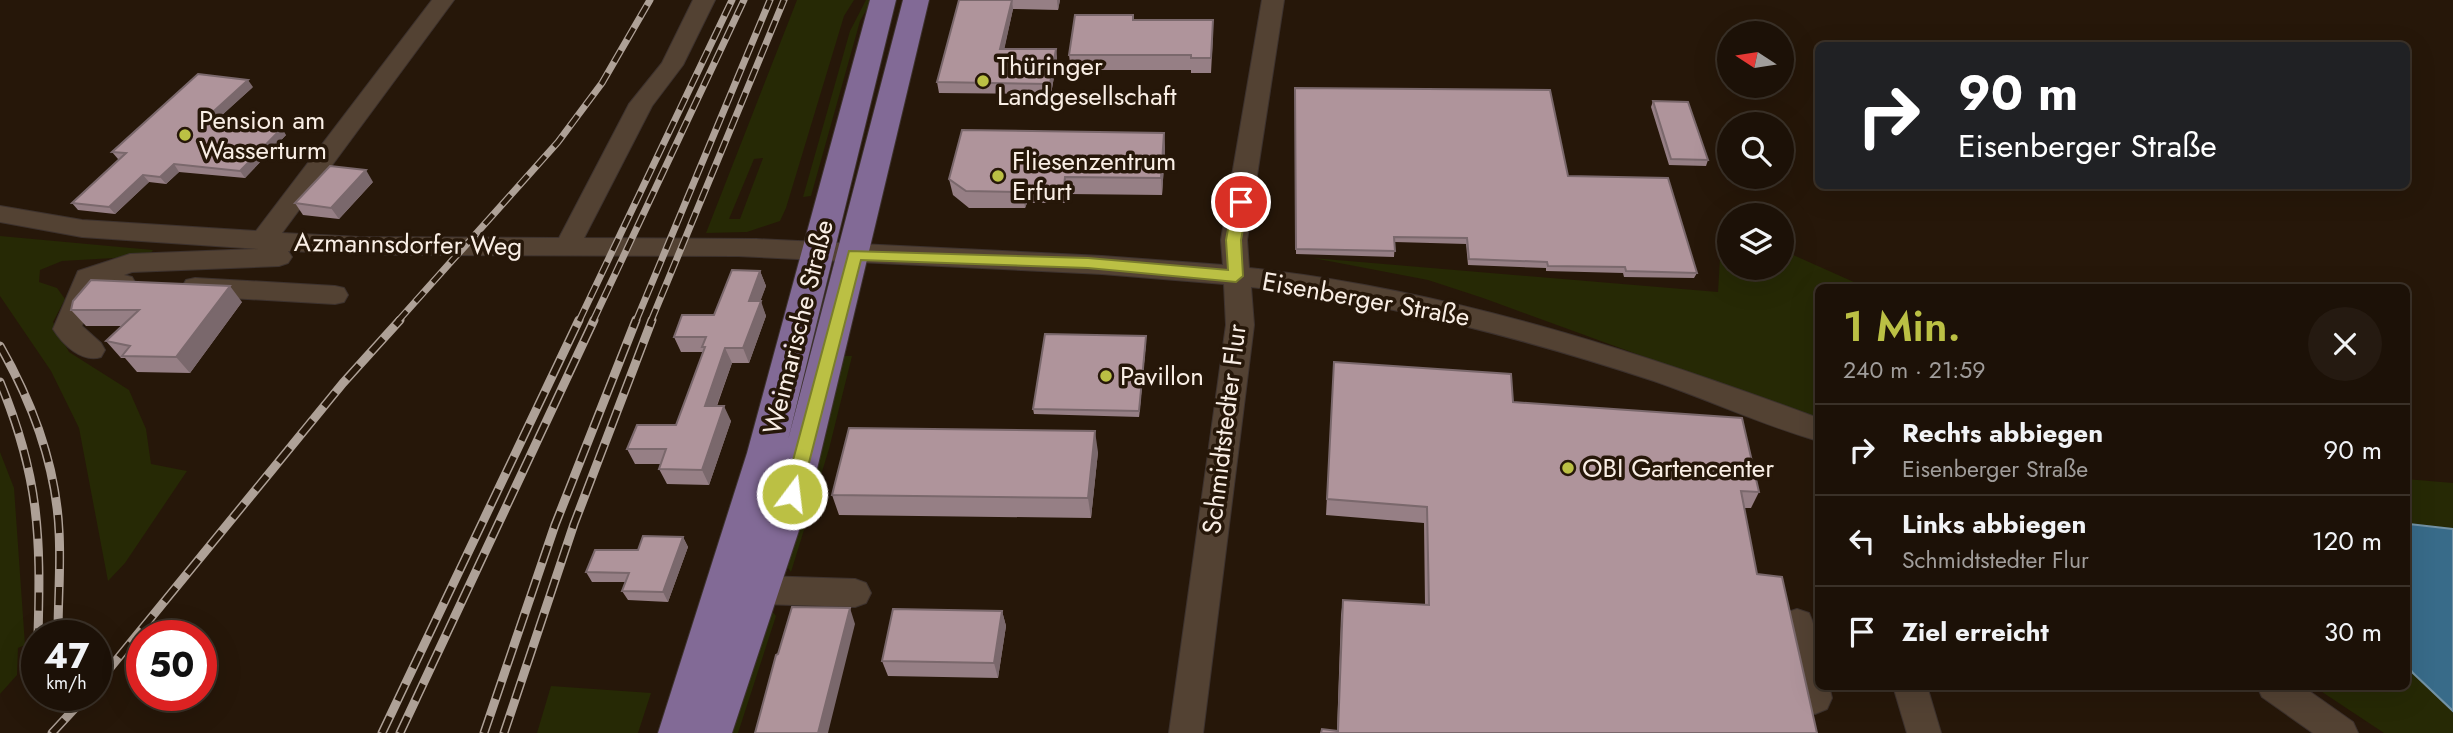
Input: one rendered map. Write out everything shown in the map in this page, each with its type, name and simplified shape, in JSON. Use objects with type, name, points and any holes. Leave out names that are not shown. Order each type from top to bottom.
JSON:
[{"type":"main road","name":"Weimarische Straße","points":[[680,733],[766,453],[883,0]]},
{"type":"main road","name":"Weimarische Straße","points":[[710,733],[792,494],[855,255],[875,157],[916,0]]},
{"type":"street","points":[[263,240],[443,0]]},
{"type":"street","points":[[567,247],[641,104],[672,65],[704,0]]},
{"type":"street","name":"Schmidtstedter Flur","points":[[1186,733],[1240,325],[1234,240],[1273,0]]},
{"type":"street","name":"Azmannsdorfer Weg","points":[[0,214],[53,225],[102,231],[316,243],[723,247],[817,251]]},
{"type":"street","points":[[91,351],[67,329],[84,284],[97,273],[130,263],[288,256],[303,253],[316,243]]},
{"type":"street","name":"Eisenberger Straße","points":[[817,251],[855,255],[1088,263],[1236,276],[1400,301],[1541,335],[1767,410],[1815,429]]},
{"type":"street","points":[[84,284],[152,284],[335,295]]},
{"type":"street","points":[[760,590],[855,593]]},
{"type":"street","points":[[1797,622],[1815,698]]},
{"type":"street","points":[[1911,690],[1924,733]]},
{"type":"street","points":[[2280,690],[2341,733]]},
{"type":"green space","points":[[797,0],[854,0],[844,16],[780,221],[747,232],[706,233]],"holes":[[[763,158],[740,219],[729,219],[754,159]]]},
{"type":"green space","points":[[866,0],[872,0],[860,21],[811,196],[803,197],[850,31]]},
{"type":"green space","points":[[0,236],[153,250],[149,256],[62,261],[40,270],[39,282],[57,288],[65,299],[53,322],[69,352],[129,390],[146,429],[151,464],[187,471],[125,563],[108,581],[79,428],[51,371],[0,296]]},
{"type":"green space","points":[[1794,255],[1858,284],[1815,284],[1815,419],[1428,280],[1313,258],[1718,292],[1719,280],[1794,280]]},
{"type":"green space","points":[[844,356],[852,356],[829,449],[791,572],[783,561]]},
{"type":"green space","points":[[0,452],[14,488],[23,620],[21,620],[17,675],[0,694]]},
{"type":"green space","points":[[2410,479],[2453,483],[2453,733],[2384,733],[2319,690],[2410,690]]},
{"type":"green space","points":[[768,606],[776,616],[738,733],[726,733]]},
{"type":"green space","points":[[551,686],[651,693],[638,733],[537,733]]},
{"type":"water","points":[[2410,524],[2453,529],[2453,711],[2410,669]]},
{"type":"building","points":[[959,0],[1012,0],[1000,49],[1056,49],[1050,84],[937,82]]},
{"type":"building","points":[[1075,15],[1133,15],[1133,20],[1213,20],[1211,58],[1191,58],[1191,55],[1069,55]]},
{"type":"building","points":[[198,74],[248,80],[203,121],[282,128],[240,171],[174,164],[160,177],[143,175],[109,207],[72,203],[126,153],[112,152]]},
{"type":"building","points":[[1295,88],[1550,90],[1568,176],[1668,178],[1697,273],[1626,271],[1625,267],[1548,266],[1547,262],[1469,259],[1467,238],[1394,237],[1395,251],[1296,249]]},
{"type":"building","points":[[1653,101],[1688,102],[1708,160],[1671,159]]},
{"type":"building","points":[[962,130],[1164,133],[1161,178],[1065,177],[1064,187],[1024,186],[1023,192],[966,191],[949,179]]},
{"type":"building","points":[[330,166],[366,170],[331,208],[295,203]]},
{"type":"building","points":[[732,270],[760,271],[749,301],[761,301],[743,348],[725,348],[705,406],[724,406],[702,470],[659,469],[666,449],[627,449],[637,425],[676,425],[705,347],[702,347],[706,337],[674,337],[682,315],[714,315]]},
{"type":"building","points":[[91,280],[230,286],[176,357],[122,356],[130,346],[106,341],[139,310],[71,310],[73,301]]},
{"type":"building","points":[[1045,334],[1146,336],[1139,411],[1033,409]]},
{"type":"building","points":[[1334,362],[1511,374],[1513,402],[1742,418],[1759,492],[1741,491],[1757,574],[1782,577],[1817,733],[1321,733],[1322,729],[1338,731],[1343,600],[1429,605],[1427,507],[1327,499]]},
{"type":"building","points":[[849,428],[1095,431],[1088,498],[832,495]]},
{"type":"building","points":[[643,536],[683,537],[663,592],[622,591],[629,573],[586,572],[595,550],[638,550]]},
{"type":"building","points":[[792,607],[850,608],[818,733],[755,733],[776,655]]},
{"type":"building","points":[[893,609],[1002,611],[994,663],[882,661]]},
{"type":"railway","points":[[398,321],[558,142],[602,83],[650,0]]},
{"type":"railway","points":[[579,321],[732,0]]},
{"type":"railway","points":[[593,321],[744,0]]},
{"type":"railway","points":[[636,321],[770,0]]},
{"type":"railway","points":[[651,321],[784,0]]},
{"type":"railway","points":[[112,665],[343,383],[400,320]]},
{"type":"railway","points":[[382,733],[579,320]]},
{"type":"railway","points":[[400,733],[594,320]]},
{"type":"railway","points":[[484,733],[555,525],[636,320]]},
{"type":"railway","points":[[504,733],[574,524],[652,320]]},
{"type":"railway","points":[[0,346],[32,412],[53,482],[60,544],[58,620]]},
{"type":"railway","points":[[0,382],[23,447],[35,506],[39,566],[38,620]]},
{"type":"railway","points":[[52,733],[72,711]]},
{"type":"place","name":"Thüringer Landgesellschaft","points":[[983,81]]},
{"type":"place","name":"Pension am Wasserturm","points":[[185,135]]},
{"type":"place","name":"Fliesenzentrum Erfurt","points":[[998,176]]},
{"type":"place","name":"Pavillon","points":[[1106,376]]},
{"type":"place","name":"OBI Gartencenter","points":[[1568,468]]},
{"type":"route","points":[[792,494],[855,255],[1088,263],[1236,276],[1234,240],[1241,202]]}]
